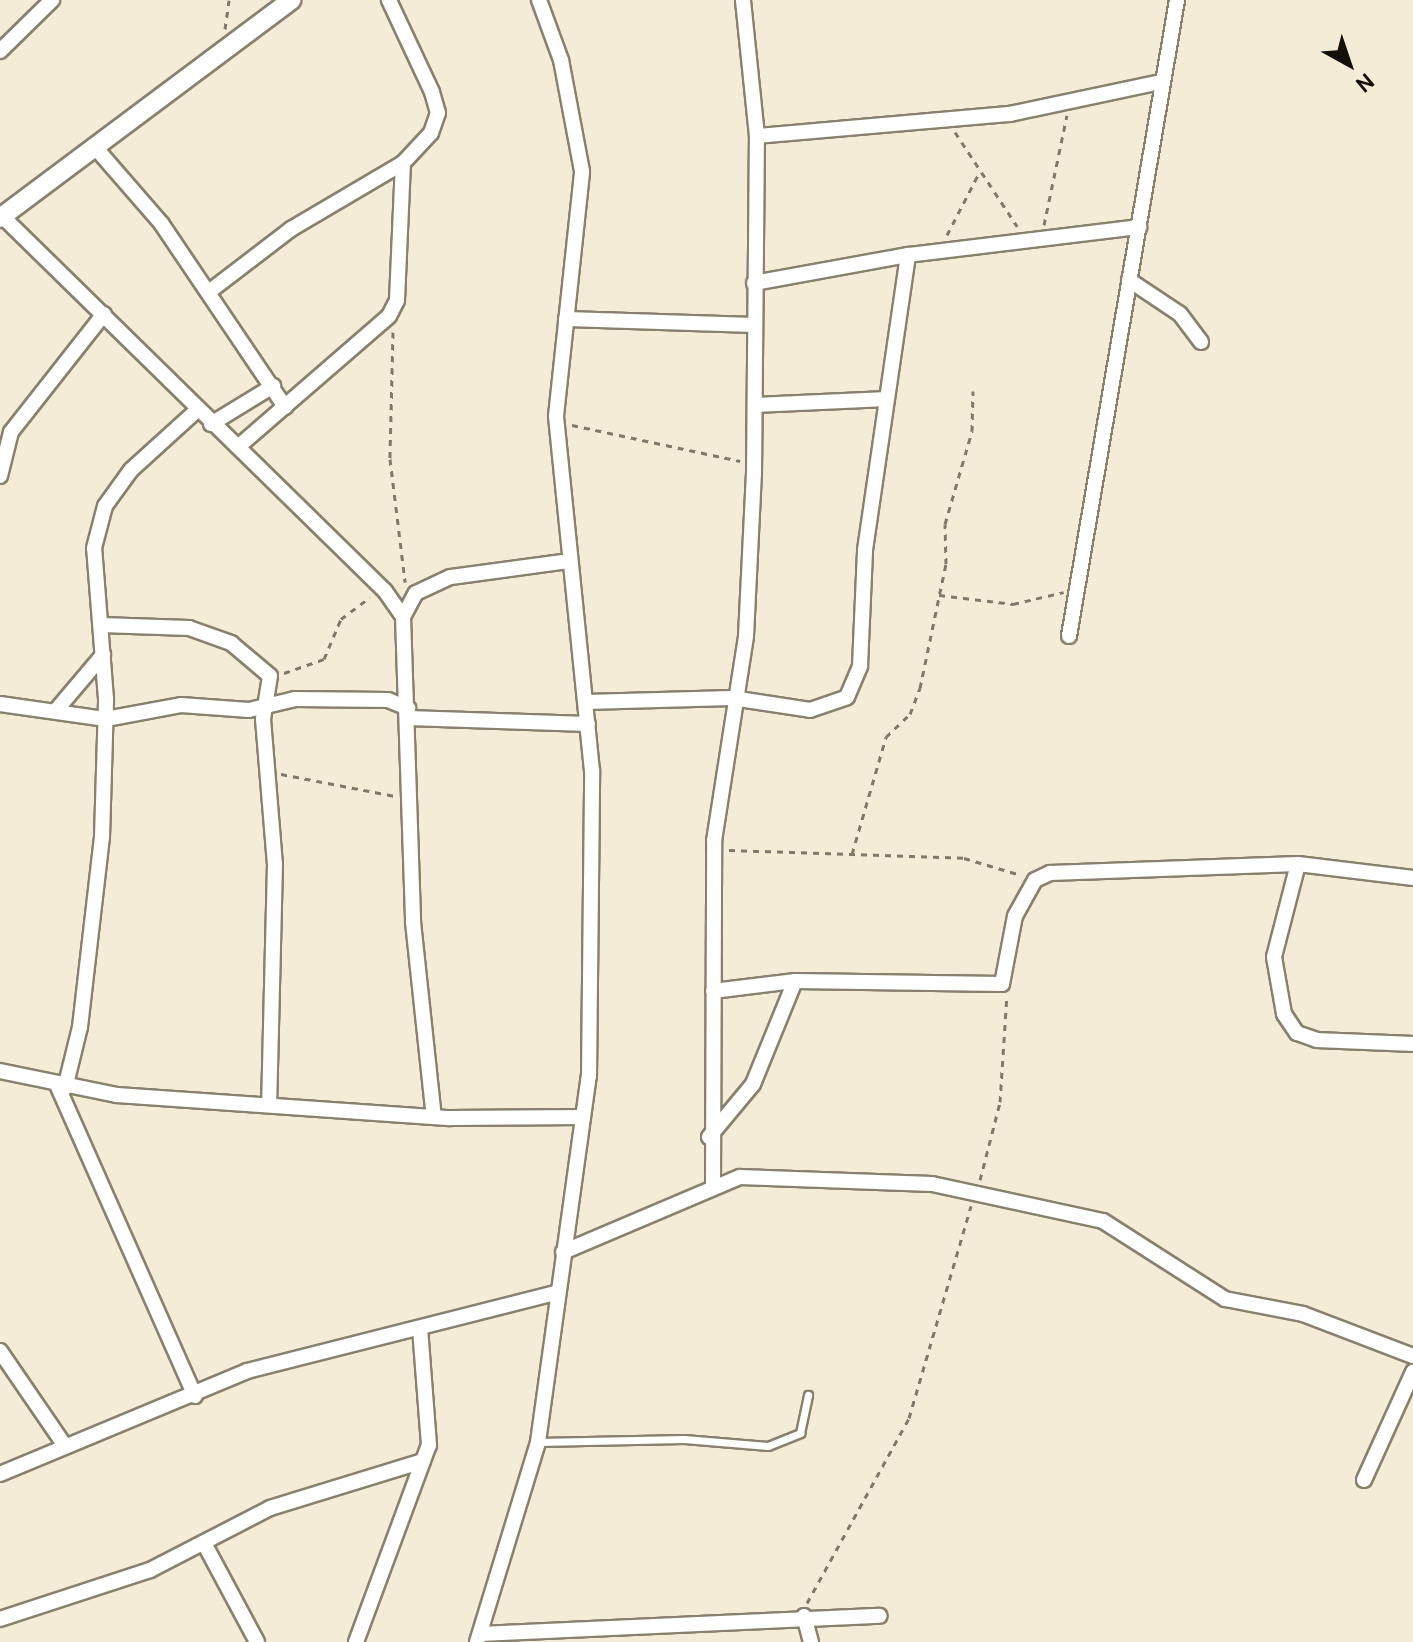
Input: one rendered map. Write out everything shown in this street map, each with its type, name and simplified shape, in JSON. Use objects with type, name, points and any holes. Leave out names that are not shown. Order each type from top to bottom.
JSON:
[{"type":"street","points":[[0,51],[52,0]]},
{"type":"street","points":[[291,0],[1,217],[104,314],[196,411],[239,446],[385,591],[403,617]]},
{"type":"street","points":[[210,291],[291,229],[403,163],[431,133],[438,113],[389,0]]},
{"type":"street","points":[[539,0],[561,60],[582,171],[557,425],[588,724],[592,987],[583,1117],[556,1293],[538,1442],[479,1638],[802,1616],[880,1616]]},
{"type":"street","points":[[713,1183],[709,1137],[714,852],[732,698],[746,636],[756,405],[754,283],[757,136],[743,0]]},
{"type":"street","points":[[1069,636],[1139,227],[1160,82],[1177,0]]},
{"type":"street","points":[[757,136],[1069,104],[1160,82]]},
{"type":"street","points":[[94,146],[210,291],[285,407]]},
{"type":"street","points":[[239,446],[390,313],[398,289],[403,163]]},
{"type":"street","points":[[754,283],[942,250],[1139,227]]},
{"type":"street","points":[[586,702],[732,698],[810,710],[847,697],[860,666],[865,550],[908,255]]},
{"type":"street","points":[[1129,280],[1180,314],[1201,342]]},
{"type":"street","points":[[0,476],[11,432],[104,314]]},
{"type":"street","points":[[566,319],[755,325]]},
{"type":"street","points":[[211,424],[273,386]]},
{"type":"street","points":[[756,405],[886,399]]},
{"type":"street","points":[[195,1396],[62,1087],[100,870],[106,719],[94,548],[105,506],[141,459],[196,411]]},
{"type":"street","points":[[434,1117],[413,922],[403,617],[416,593],[482,568],[570,561]]},
{"type":"street","points":[[101,625],[208,634],[255,658],[272,684],[267,704],[266,772],[275,864],[269,1102]]},
{"type":"street","points":[[58,708],[103,655]]},
{"type":"street","points":[[0,704],[58,708],[106,719],[181,705],[240,711],[267,704],[388,700],[408,713],[588,724]]},
{"type":"street","points":[[713,991],[795,981],[989,987],[1009,976],[1015,916],[1035,880],[1050,873],[1298,864],[1413,878]]},
{"type":"street","points":[[1298,864],[1274,957],[1284,1014],[1297,1033],[1317,1040],[1413,1044]]},
{"type":"street","points":[[709,1137],[753,1084],[795,981]]},
{"type":"street","points":[[0,1071],[62,1087],[434,1117],[583,1117]]},
{"type":"street","points":[[563,1252],[713,1183],[882,1179],[975,1192],[1103,1221],[1225,1299],[1303,1314],[1413,1356]]},
{"type":"street","points":[[0,1474],[195,1396],[247,1371],[556,1293]]},
{"type":"street","points":[[356,1642],[429,1445],[420,1328]]},
{"type":"street","points":[[0,1351],[65,1446]]},
{"type":"street","points":[[1364,1480],[1413,1372]]},
{"type":"street","points":[[0,1619],[150,1570],[270,1508],[423,1461]]},
{"type":"street","points":[[204,1543],[257,1642]]},
{"type":"street","points":[[802,1616],[811,1642]]},
{"type":"lane","points":[[538,1442],[684,1439],[768,1446],[800,1433],[808,1395]]},
{"type":"path","points":[[225,49],[229,0]]},
{"type":"path","points":[[1043,236],[1069,104]]},
{"type":"path","points":[[948,118],[978,175],[1025,238]]},
{"type":"path","points":[[942,250],[978,175]]},
{"type":"path","points":[[390,313],[391,469],[401,575],[416,593]]},
{"type":"path","points":[[852,854],[886,737],[917,701],[939,595],[973,391]]},
{"type":"path","points":[[557,425],[703,448],[754,469]]},
{"type":"path","points":[[939,595],[1013,604],[1075,589]]},
{"type":"path","points":[[272,684],[286,671],[324,659],[341,619],[385,591]]},
{"type":"path","points":[[266,772],[381,790],[409,802]]},
{"type":"path","points":[[714,852],[964,858],[1007,875],[1050,873]]},
{"type":"path","points":[[802,1616],[909,1418],[1000,1102],[1009,976]]}]
